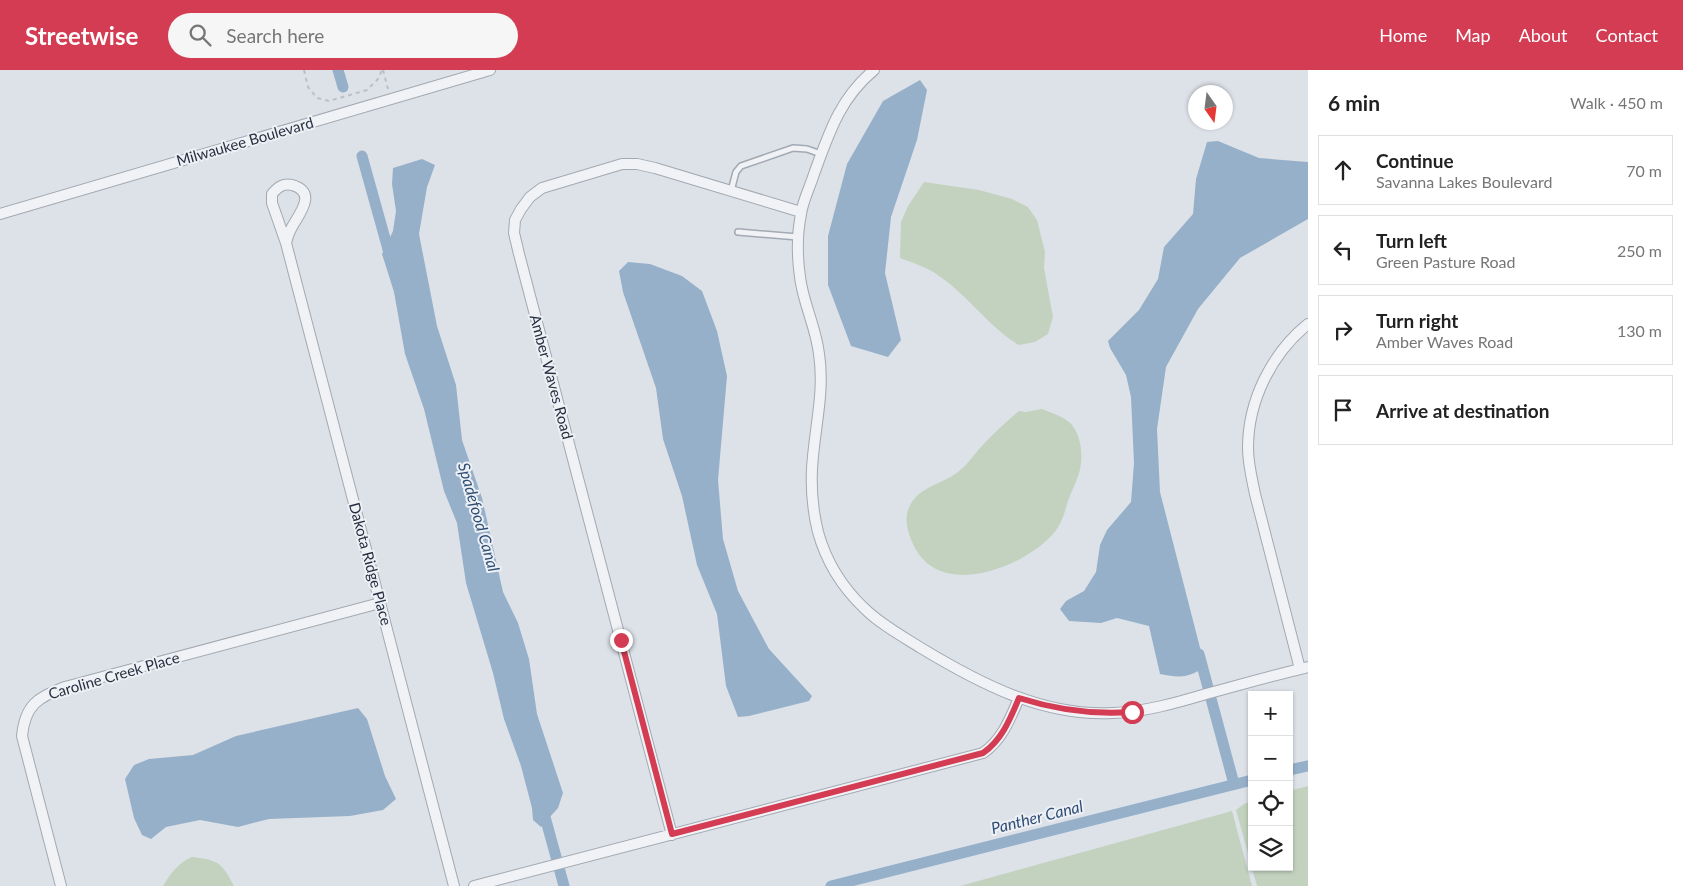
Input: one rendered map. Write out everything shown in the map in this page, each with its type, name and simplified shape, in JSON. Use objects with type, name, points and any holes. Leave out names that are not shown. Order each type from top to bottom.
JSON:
[{"type":"street","name":"Milwaukee Boulevard","points":[[0,214],[490,70]]},
{"type":"street","points":[[874,70],[861,81],[838,112],[801,212],[798,237],[800,279],[818,345],[821,366],[819,412],[812,469],[814,514],[819,536],[828,559],[852,596],[866,611],[944,662],[1019,698],[1052,708],[1084,713],[1111,714],[1172,704],[1304,668],[1255,494],[1248,449],[1249,431],[1256,400],[1267,372],[1282,349],[1308,324]]},
{"type":"street","name":"Amber Waves Road","points":[[672,834],[514,233],[515,220],[520,209],[542,188],[622,164],[637,164],[655,168],[801,212]]},
{"type":"street","name":"Dakota Ridge Place","points":[[286,243],[290,230],[304,210],[306,200],[303,191],[286,184],[277,188],[272,194],[272,203],[286,243],[454,886]]},
{"type":"street","name":"Caroline Creek Place","points":[[61,886],[22,736],[23,724],[35,702],[45,694],[65,686],[380,603]]},
{"type":"street","points":[[474,886],[983,753],[992,747],[998,738],[1019,698]]},
{"type":"lane","points":[[731,191],[736,172],[741,166],[793,148],[806,149],[821,154]]},
{"type":"lane","points":[[738,232],[798,237]]},
{"type":"path","points":[[304,70],[308,87],[317,98],[329,101],[368,90],[383,70]]},
{"type":"path","points":[[383,70],[391,99]]},
{"type":"green space","points":[[924,182],[979,190],[1012,199],[1028,207],[1037,220],[1045,252],[1044,268],[1053,317],[1048,334],[1035,342],[1019,345],[998,330],[962,294],[937,274],[900,258],[901,222],[908,206]]},
{"type":"green space","points":[[1042,409],[1062,417],[1072,425],[1078,436],[1081,449],[1080,470],[1062,520],[1056,531],[1022,558],[1003,567],[982,573],[961,575],[942,572],[926,562],[910,538],[907,515],[912,502],[923,491],[961,469],[990,437],[1019,411],[1026,412]]},
{"type":"green space","points":[[1308,786],[1308,886],[1257,886],[1253,871],[1293,871],[1293,790]]},
{"type":"green space","points":[[1248,802],[1248,853],[1236,810]]},
{"type":"green space","points":[[1232,811],[1252,886],[960,886]]},
{"type":"green space","points":[[192,857],[214,861],[219,864],[234,886],[163,886],[175,869]]},
{"type":"water","points":[[920,80],[927,90],[917,140],[891,217],[885,273],[901,340],[888,357],[851,346],[828,285],[828,236],[847,164],[883,101]]},
{"type":"water","points":[[1218,141],[1259,158],[1308,162],[1308,219],[1240,258],[1198,309],[1166,367],[1157,429],[1160,492],[1205,667],[1189,675],[1173,676],[1160,674],[1149,626],[1117,618],[1101,623],[1069,621],[1060,609],[1066,601],[1084,591],[1096,572],[1100,545],[1107,530],[1131,502],[1134,463],[1131,397],[1126,375],[1110,348],[1108,341],[1139,310],[1158,279],[1164,247],[1193,214],[1196,179],[1207,142]]},
{"type":"water","points":[[422,159],[435,165],[427,187],[419,234],[437,326],[456,385],[462,440],[482,498],[503,592],[518,623],[529,659],[537,714],[563,793],[558,808],[541,827],[533,820],[532,808],[521,766],[504,719],[493,673],[466,583],[457,523],[444,491],[424,409],[405,354],[394,292],[382,254],[393,231],[396,211],[392,184],[393,168]]},
{"type":"water","points":[[628,262],[650,264],[682,276],[702,291],[717,331],[727,376],[718,480],[723,539],[738,591],[769,649],[812,696],[809,701],[738,717],[726,686],[717,614],[697,565],[682,496],[663,439],[656,388],[623,292],[619,271]]},
{"type":"water","points":[[358,708],[367,719],[385,776],[396,799],[383,810],[350,816],[269,819],[238,827],[200,820],[166,827],[151,839],[142,835],[134,818],[125,779],[134,765],[149,759],[193,755],[236,736]]},
{"type":"waterway","name":"Spadefood Canal","points":[[338,70],[343,87]]},
{"type":"waterway","name":"Spadefood Canal","points":[[362,156],[391,260]]},
{"type":"waterway","points":[[1199,654],[1234,784]]},
{"type":"waterway","name":"Panther Canal","points":[[1293,769],[1308,766]]},
{"type":"waterway","name":"Panther Canal","points":[[831,886],[1248,781]]},
{"type":"waterway","name":"Spadefood Canal","points":[[542,806],[564,886]]},
{"type":"route","points":[[621,640],[672,834],[983,753],[992,747],[998,738],[1009,721],[1019,698],[1052,708],[1084,713],[1111,714],[1132,712]]}]
